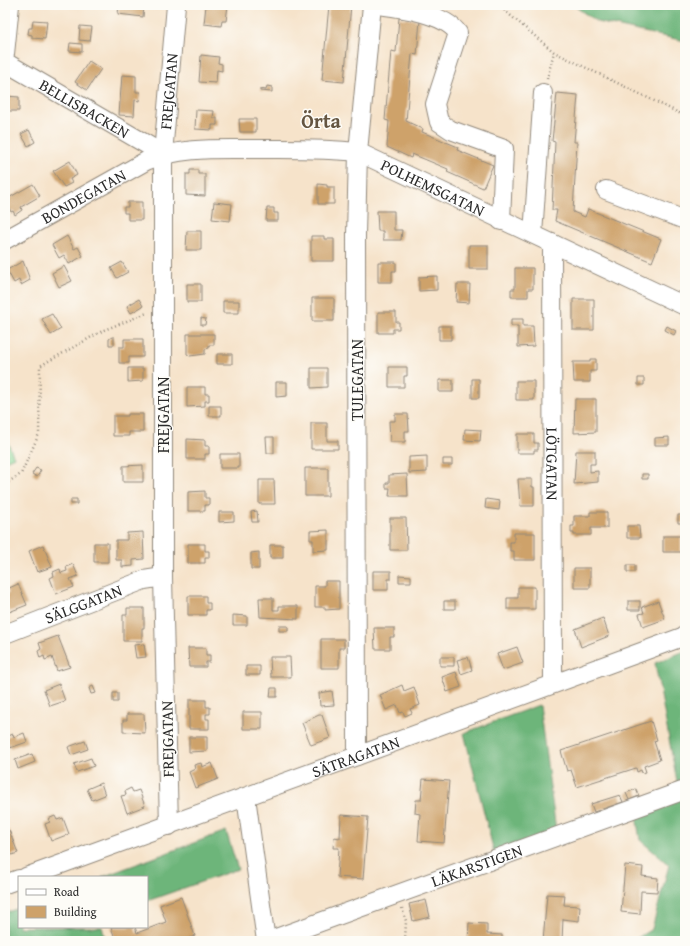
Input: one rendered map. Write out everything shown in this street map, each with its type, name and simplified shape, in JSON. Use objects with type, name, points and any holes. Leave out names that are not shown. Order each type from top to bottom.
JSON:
[{"type":"street","points":[[5,54],[10,5]]},
{"type":"street","name":"FREJGATAN","points":[[169,826],[163,577],[163,154],[176,5]]},
{"type":"street","name":"TULEGATAN","points":[[357,756],[356,235],[358,152],[372,5]]},
{"type":"street","points":[[378,5],[417,10],[453,26],[458,33],[435,104],[439,122],[451,130],[504,149],[501,221]]},
{"type":"street","name":"BELLISBACKEN","points":[[5,62],[163,154]]},
{"type":"street","points":[[533,234],[543,93]]},
{"type":"street","name":"POLHEMSGATAN","points":[[163,154],[189,150],[308,148],[358,152],[501,221],[533,234],[685,306]]},
{"type":"street","name":"BONDEGATAN","points":[[5,240],[146,161],[163,154]]},
{"type":"street","points":[[606,190],[685,220]]},
{"type":"street","name":"LÖTGATAN","points":[[552,243],[553,684]]},
{"type":"street","name":"SÄLGGATAN","points":[[5,634],[144,580],[163,577]]},
{"type":"street","name":"SÄTRAGATAN","points":[[29,876],[685,636]]},
{"type":"street","name":"LÄKARSTIGEN","points":[[267,941],[685,790]]},
{"type":"street","points":[[246,797],[267,941]]},
{"type":"street","points":[[5,884],[18,879]]},
{"type":"path","points":[[498,5],[554,52],[685,116]]},
{"type":"path","points":[[543,93],[554,52]]},
{"type":"path","points":[[5,484],[21,474],[39,434],[40,366],[104,330],[163,306]]},
{"type":"path","points":[[397,895],[406,921],[405,941]]},
{"type":"green space","points":[[573,5],[685,5],[685,41],[597,22]]},
{"type":"green space","points":[[5,436],[14,457],[5,461]]},
{"type":"green space","points":[[685,651],[685,941],[632,941],[652,929],[669,865],[640,840],[635,809],[679,793],[655,663]]},
{"type":"green space","points":[[539,705],[557,838],[496,860],[464,733]]},
{"type":"green space","points":[[226,831],[238,869],[148,901],[148,876],[105,876]]},
{"type":"green space","points":[[18,908],[18,928],[102,928],[106,941],[5,941],[5,913]]},
{"type":"building","points":[[119,5],[144,5],[143,17],[118,14]]},
{"type":"building","points":[[206,5],[228,5],[226,21],[222,21],[221,26],[204,24]]},
{"type":"building","points":[[329,5],[351,5],[344,82],[322,80]]},
{"type":"building","points":[[399,18],[420,20],[417,55],[412,54],[406,121],[423,129],[422,132],[458,147],[457,150],[493,165],[483,188],[447,172],[448,169],[412,154],[411,158],[387,147],[389,121],[385,120],[391,51],[396,52]]},
{"type":"building","points":[[33,20],[47,21],[45,39],[32,38],[32,35],[28,34],[29,28],[32,28]]},
{"type":"building","points":[[80,26],[92,27],[90,41],[79,40]]},
{"type":"building","points":[[70,43],[82,44],[82,52],[69,51]]},
{"type":"building","points":[[201,55],[219,57],[218,63],[222,64],[222,71],[217,70],[216,83],[199,82]]},
{"type":"building","points":[[89,61],[101,69],[87,90],[75,82]]},
{"type":"building","points":[[122,75],[136,76],[136,92],[140,92],[139,101],[135,100],[134,116],[119,115]]},
{"type":"building","points":[[267,86],[272,87],[272,92],[260,91],[260,89],[266,90]]},
{"type":"building","points":[[557,93],[578,95],[574,142],[577,142],[573,212],[585,217],[588,209],[661,239],[652,262],[555,221],[557,210],[552,210],[555,142],[552,141]]},
{"type":"building","points":[[5,96],[19,97],[19,111],[8,111],[8,122],[5,122]]},
{"type":"building","points":[[196,110],[214,111],[213,118],[217,118],[217,125],[212,125],[212,130],[195,129]]},
{"type":"building","points":[[239,119],[256,119],[256,132],[240,132]]},
{"type":"building","points":[[29,130],[35,142],[28,146],[21,134]]},
{"type":"building","points":[[70,161],[77,175],[70,179],[72,183],[64,187],[53,171]]},
{"type":"building","points":[[190,170],[198,170],[198,174],[205,174],[205,196],[186,195],[186,174],[190,174]]},
{"type":"building","points":[[33,184],[40,196],[21,207],[22,210],[15,215],[13,211],[11,212],[5,200]]},
{"type":"building","points":[[318,184],[327,185],[327,187],[334,187],[334,204],[318,204]]},
{"type":"building","points":[[128,202],[142,202],[142,220],[128,220],[128,213],[124,213],[124,207],[128,207]]},
{"type":"building","points":[[214,202],[232,204],[230,221],[212,219]]},
{"type":"building","points":[[267,208],[274,208],[274,213],[278,213],[278,221],[266,221]]},
{"type":"building","points":[[377,211],[394,211],[394,230],[402,230],[401,240],[383,240],[383,231],[378,231]]},
{"type":"building","points":[[187,231],[201,231],[201,250],[186,250]]},
{"type":"building","points":[[67,236],[74,249],[78,247],[83,256],[69,264],[64,255],[59,258],[52,245]]},
{"type":"building","points":[[311,236],[324,236],[324,239],[334,239],[334,261],[311,261]]},
{"type":"building","points":[[469,245],[488,245],[488,269],[469,269]]},
{"type":"building","points":[[23,261],[30,280],[21,285],[19,280],[14,283],[7,270]]},
{"type":"building","points":[[122,262],[128,272],[117,278],[111,268]]},
{"type":"building","points":[[378,262],[396,262],[396,271],[392,271],[392,282],[378,282]]},
{"type":"building","points":[[64,266],[72,281],[59,287],[52,273]]},
{"type":"building","points":[[515,268],[533,268],[533,289],[528,289],[528,297],[511,297],[511,289],[515,289]]},
{"type":"building","points":[[437,276],[437,290],[419,291],[419,277]]},
{"type":"building","points":[[187,284],[201,284],[201,302],[187,302]]},
{"type":"building","points":[[457,284],[470,284],[469,303],[456,302]]},
{"type":"building","points":[[312,298],[334,298],[334,321],[312,321]]},
{"type":"building","points":[[139,299],[143,306],[131,313],[127,306]]},
{"type":"building","points":[[573,299],[594,299],[594,330],[573,330]]},
{"type":"building","points":[[223,301],[239,301],[239,313],[223,313]]},
{"type":"building","points":[[378,312],[396,312],[396,322],[399,322],[399,329],[393,329],[393,333],[378,333]]},
{"type":"building","points":[[52,314],[61,329],[51,335],[42,319]]},
{"type":"building","points":[[201,318],[206,319],[205,325],[201,325]]},
{"type":"building","points":[[511,319],[523,319],[523,326],[533,326],[534,346],[518,347],[518,326],[511,326]]},
{"type":"building","points":[[439,326],[451,326],[451,340],[439,340]]},
{"type":"building","points":[[667,326],[676,331],[674,335],[665,330]]},
{"type":"building","points":[[187,334],[214,334],[214,345],[209,345],[209,348],[205,349],[205,354],[190,356],[187,354]]},
{"type":"building","points":[[114,337],[114,345],[109,345],[109,339]]},
{"type":"building","points":[[124,339],[143,339],[143,357],[129,357],[129,363],[119,363],[119,347],[124,347]]},
{"type":"building","points":[[217,354],[232,354],[232,364],[217,364]]},
{"type":"building","points":[[590,359],[596,359],[596,371],[590,371],[590,382],[574,382],[573,362],[590,362]]},
{"type":"building","points":[[389,367],[407,367],[407,376],[404,376],[404,387],[389,387]]},
{"type":"building","points":[[128,368],[143,368],[143,381],[128,382]]},
{"type":"building","points":[[311,368],[327,368],[327,387],[311,388]]},
{"type":"building","points":[[638,378],[644,378],[644,385],[638,385]]},
{"type":"building","points":[[472,379],[479,379],[479,398],[472,398]]},
{"type":"building","points":[[439,380],[453,380],[453,392],[439,392]]},
{"type":"building","points":[[516,381],[534,381],[534,400],[516,400]]},
{"type":"building","points":[[276,382],[287,382],[287,396],[276,397]]},
{"type":"building","points":[[187,387],[205,387],[205,394],[209,394],[209,401],[205,401],[205,406],[187,407]]},
{"type":"building","points":[[575,399],[596,399],[596,432],[574,433]]},
{"type":"building","points":[[209,406],[221,406],[221,416],[209,416]]},
{"type":"building","points":[[128,414],[143,414],[143,432],[129,432],[129,436],[113,436],[113,416],[128,416]]},
{"type":"building","points":[[395,414],[408,414],[409,431],[405,431],[405,442],[390,442],[389,421],[395,421]]},
{"type":"building","points":[[311,423],[327,423],[327,441],[338,441],[338,449],[311,449]]},
{"type":"building","points":[[465,429],[481,430],[480,441],[464,440]]},
{"type":"building","points":[[517,434],[534,434],[534,443],[538,443],[538,450],[534,450],[534,453],[517,453]]},
{"type":"building","points":[[266,437],[274,437],[274,453],[267,453]]},
{"type":"building","points":[[669,437],[669,445],[655,445],[655,438]]},
{"type":"building","points":[[187,439],[205,440],[205,446],[209,446],[209,454],[205,454],[205,459],[187,459]]},
{"type":"building","points":[[576,451],[595,451],[595,464],[590,464],[590,472],[598,471],[598,482],[574,484]]},
{"type":"building","points":[[220,454],[239,454],[239,468],[220,468]]},
{"type":"building","points":[[427,456],[427,472],[409,473],[409,457]]},
{"type":"building","points":[[443,459],[452,459],[452,465],[443,465]]},
{"type":"building","points":[[143,465],[143,482],[123,482],[123,466]]},
{"type":"building","points":[[36,468],[41,470],[37,477],[32,474]]},
{"type":"building","points":[[305,468],[328,468],[328,496],[305,496]]},
{"type":"building","points":[[407,474],[408,496],[389,496],[390,488],[386,488],[386,483],[389,483],[389,475]]},
{"type":"building","points":[[642,474],[648,474],[648,479],[642,479]]},
{"type":"building","points":[[518,479],[532,479],[532,487],[534,487],[534,506],[520,506]]},
{"type":"building","points":[[259,480],[274,480],[275,504],[259,504]]},
{"type":"building","points":[[205,491],[205,498],[209,498],[209,505],[205,505],[205,511],[188,511],[188,492]]},
{"type":"building","points":[[71,499],[77,499],[77,504],[71,504]]},
{"type":"building","points":[[486,499],[500,501],[499,510],[485,508]]},
{"type":"building","points":[[257,511],[258,522],[252,522],[251,512]]},
{"type":"building","points":[[219,512],[234,512],[234,521],[219,522]]},
{"type":"building","points":[[590,512],[607,512],[607,528],[591,528],[591,535],[574,535],[574,533],[571,533],[571,526],[574,526],[574,516],[590,516]]},
{"type":"building","points":[[678,515],[684,515],[684,523],[678,523]]},
{"type":"building","points":[[390,518],[406,518],[407,550],[390,550]]},
{"type":"building","points":[[627,526],[639,526],[640,538],[627,538]]},
{"type":"building","points":[[328,530],[328,550],[313,551],[313,540],[310,540],[310,531]]},
{"type":"building","points":[[143,532],[144,559],[133,560],[133,566],[122,567],[122,560],[116,560],[116,540],[127,540],[127,533]]},
{"type":"building","points":[[514,533],[535,533],[535,560],[514,560],[514,551],[510,551],[510,542],[514,542]]},
{"type":"building","points":[[663,536],[681,536],[681,552],[663,552]]},
{"type":"building","points":[[94,543],[108,543],[108,562],[94,562]]},
{"type":"building","points":[[188,544],[205,544],[205,551],[209,551],[209,558],[205,558],[205,563],[188,563]]},
{"type":"building","points":[[43,545],[52,567],[37,572],[29,551]]},
{"type":"building","points":[[270,545],[283,545],[283,558],[270,558]]},
{"type":"building","points":[[259,552],[259,569],[251,569],[251,553]]},
{"type":"building","points":[[73,564],[78,576],[70,579],[74,587],[56,594],[50,578],[54,576],[53,572],[60,569],[61,573],[67,571],[66,567]]},
{"type":"building","points":[[627,565],[635,565],[635,572],[627,572]]},
{"type":"building","points":[[574,568],[590,568],[590,588],[574,588]]},
{"type":"building","points":[[373,571],[391,571],[391,579],[388,579],[388,590],[373,590]]},
{"type":"building","points":[[399,575],[411,576],[411,582],[399,582]]},
{"type":"building","points":[[325,581],[339,581],[339,609],[325,610],[325,607],[315,607],[315,586],[325,586]]},
{"type":"building","points":[[18,584],[27,605],[9,612],[5,601],[5,595],[9,593],[7,589]]},
{"type":"building","points":[[518,587],[535,587],[535,609],[507,609],[507,598],[518,598]]},
{"type":"building","points":[[188,596],[206,596],[206,603],[210,603],[210,610],[206,610],[206,615],[188,615]]},
{"type":"building","points":[[259,598],[273,598],[273,610],[279,610],[279,606],[298,606],[298,619],[260,617]]},
{"type":"building","points":[[444,601],[455,601],[455,609],[444,609]]},
{"type":"building","points":[[628,601],[640,601],[640,610],[628,610]]},
{"type":"building","points":[[658,601],[665,619],[643,627],[639,614],[644,613],[642,607]]},
{"type":"building","points":[[127,608],[144,608],[144,628],[142,628],[142,641],[123,641],[123,615],[127,615]]},
{"type":"building","points":[[233,615],[247,616],[247,625],[233,625]]},
{"type":"building","points":[[603,618],[609,636],[581,647],[575,629]]},
{"type":"building","points":[[279,626],[288,626],[288,631],[279,631]]},
{"type":"building","points":[[374,628],[394,628],[394,637],[390,637],[390,649],[375,649]]},
{"type":"building","points":[[58,636],[70,667],[57,671],[52,657],[45,660],[44,656],[40,658],[38,651],[41,649],[39,643]]},
{"type":"building","points":[[321,639],[344,639],[344,648],[339,648],[339,668],[321,668]]},
{"type":"building","points":[[144,644],[146,657],[136,658],[134,645]]},
{"type":"building","points":[[517,647],[523,663],[503,670],[497,654]]},
{"type":"building","points":[[188,648],[206,648],[206,655],[210,655],[210,662],[206,662],[206,667],[189,667]]},
{"type":"building","points":[[270,657],[290,657],[291,677],[271,677]]},
{"type":"building","points":[[440,657],[454,657],[454,666],[440,666]]},
{"type":"building","points":[[468,657],[472,670],[461,674],[457,660]]},
{"type":"building","points":[[246,666],[260,666],[260,675],[246,675]]},
{"type":"building","points":[[456,672],[461,687],[447,692],[442,677]]},
{"type":"building","points":[[59,684],[65,701],[50,706],[44,690]]},
{"type":"building","points":[[402,685],[404,691],[414,687],[420,705],[410,709],[412,713],[405,716],[403,712],[400,713],[397,705],[386,710],[380,695]]},
{"type":"building","points":[[93,686],[96,693],[91,694],[89,688]]},
{"type":"building","points":[[271,688],[277,688],[277,697],[270,697]]},
{"type":"building","points":[[332,691],[334,705],[320,706],[319,693]]},
{"type":"building","points":[[113,693],[118,693],[118,702],[113,702]]},
{"type":"building","points":[[189,700],[206,700],[206,707],[210,707],[210,714],[206,714],[206,719],[209,719],[209,729],[189,729]]},
{"type":"building","points":[[243,712],[262,712],[262,729],[243,729]]},
{"type":"building","points":[[127,714],[144,714],[145,733],[123,732],[123,720],[127,720]]},
{"type":"building","points":[[322,715],[330,738],[311,745],[302,723]]},
{"type":"building","points":[[651,721],[657,740],[654,741],[660,760],[644,766],[646,772],[642,773],[641,770],[637,772],[636,768],[577,787],[571,770],[567,771],[561,751]]},
{"type":"building","points":[[24,733],[27,742],[10,748],[6,737],[13,734],[14,737]]},
{"type":"building","points":[[189,737],[207,737],[207,751],[189,752]]},
{"type":"building","points":[[85,741],[88,749],[71,755],[68,747]]},
{"type":"building","points":[[32,754],[35,762],[18,769],[15,760]]},
{"type":"building","points":[[91,758],[94,766],[77,772],[74,764]]},
{"type":"building","points":[[201,763],[202,767],[212,763],[218,779],[195,788],[189,772],[195,769],[194,765]]},
{"type":"building","points":[[423,779],[449,781],[444,843],[418,841],[420,814],[415,813],[416,800],[421,800]]},
{"type":"building","points":[[101,783],[105,795],[92,800],[87,789]]},
{"type":"building","points":[[131,788],[133,792],[139,790],[145,806],[127,813],[121,796],[126,795],[125,791]]},
{"type":"building","points":[[636,789],[639,796],[629,800],[626,793]]},
{"type":"building","points":[[620,795],[623,802],[594,812],[591,804]]},
{"type":"building","points":[[341,815],[368,817],[363,879],[337,877],[339,848],[333,848],[334,837],[340,838]]},
{"type":"building","points":[[55,816],[57,820],[63,818],[69,834],[51,841],[45,824],[50,822],[48,819]]},
{"type":"building","points":[[9,830],[18,853],[5,857],[5,832]]},
{"type":"building","points":[[625,865],[643,867],[642,876],[658,878],[657,892],[641,891],[640,914],[621,912]]},
{"type":"building","points":[[547,894],[565,895],[564,905],[580,906],[579,921],[563,919],[562,941],[543,941]]},
{"type":"building","points":[[181,897],[195,936],[181,941],[116,941],[111,928],[135,928],[137,933],[166,922],[160,905]]},
{"type":"building","points":[[426,900],[430,917],[413,921],[409,904]]},
{"type":"building","points":[[469,923],[487,924],[487,934],[502,935],[502,941],[468,941]]},
{"type":"district","name":"Örta","points":[[321,120]]}]
